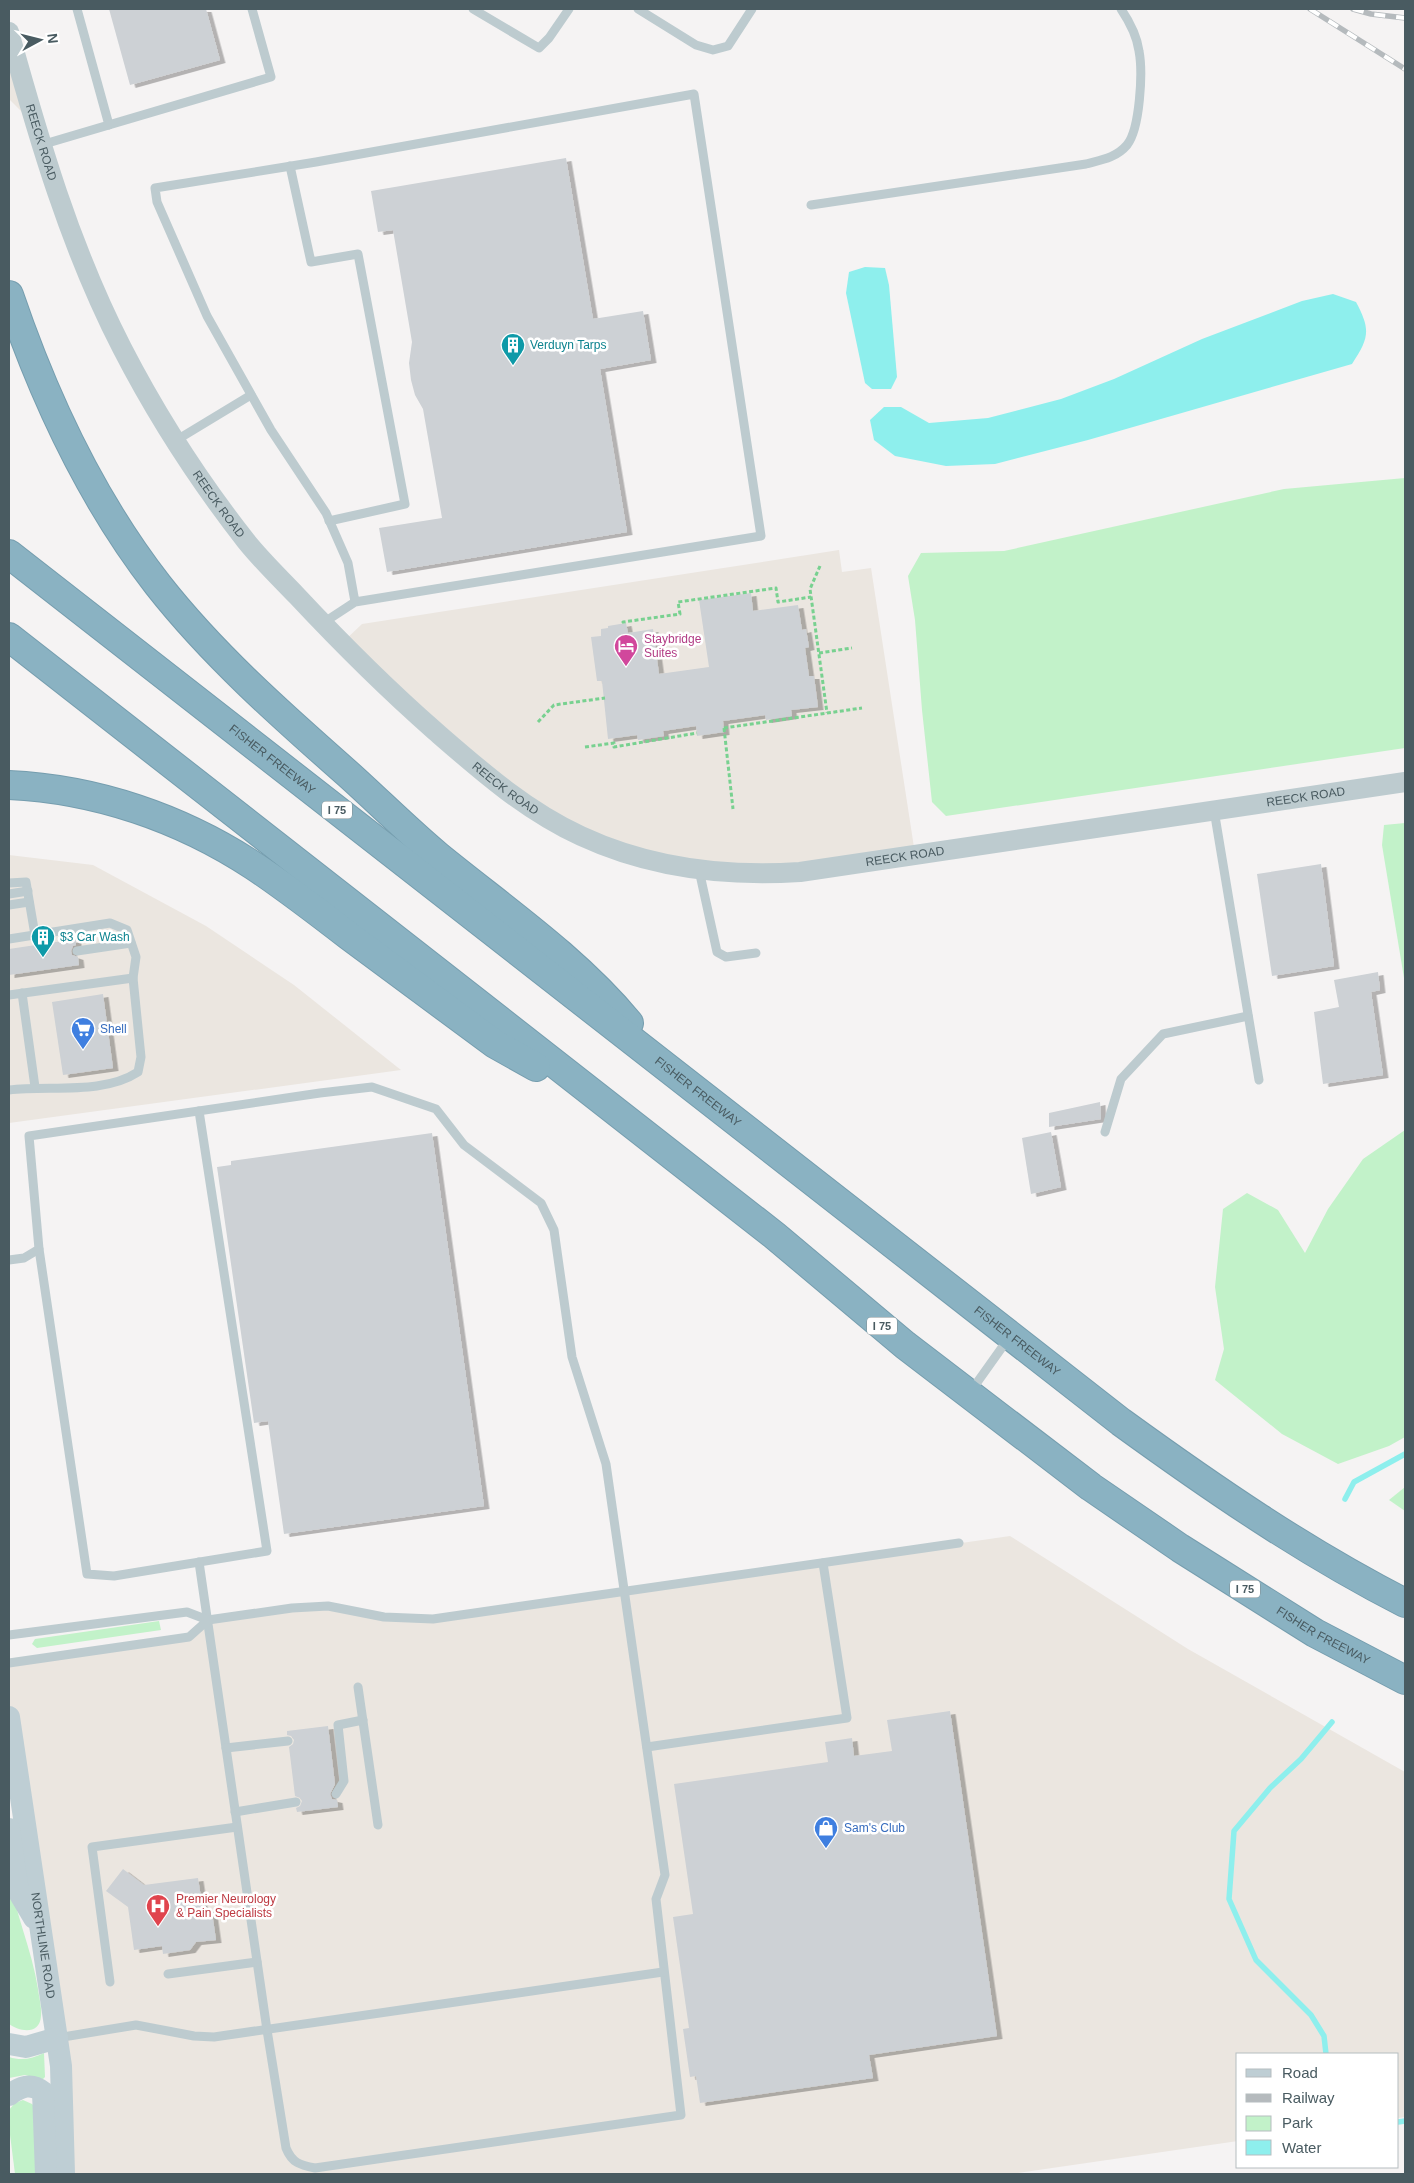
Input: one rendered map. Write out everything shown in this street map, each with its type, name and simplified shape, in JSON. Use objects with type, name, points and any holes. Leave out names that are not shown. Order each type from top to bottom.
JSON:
[{"type":"highway","points":[[9,296],[42,382],[88,478],[130,546],[181,612],[278,712],[437,855],[518,919],[606,996],[665,1066]]},
{"type":"highway","name":"FISHER FREEWAY","points":[[9,554],[1121,1422],[1203,1482],[1288,1537],[1405,1603]]},
{"type":"highway","name":"FISHER FREEWAY","points":[[9,637],[774,1235],[905,1345],[1091,1488],[1180,1548],[1314,1632],[1405,1680]]},
{"type":"highway","points":[[9,785],[65,791],[131,807],[162,818],[226,849],[290,892],[495,1044],[619,1115]]},
{"type":"main road","name":"NORTHLINE ROAD","points":[[9,1717],[61,2066],[64,2174]]},
{"type":"main road","points":[[9,1829],[18,1891],[40,1927]]},
{"type":"main road","points":[[9,2044],[26,2047],[57,2038]]},
{"type":"main road","points":[[9,2095],[19,2088],[28,2086],[38,2087],[43,2092],[46,2174]]},
{"type":"street","name":"REECK ROAD","points":[[9,32],[41,145],[69,230],[93,288],[142,387],[175,442],[210,494],[249,544],[322,623],[400,700],[498,786],[537,813],[605,846],[659,863],[699,870],[743,874],[800,872],[1405,782]]},
{"type":"lane","points":[[78,9],[110,125]]},
{"type":"lane","points":[[41,145],[271,77],[252,9]]},
{"type":"lane","points":[[473,9],[539,48],[549,38],[569,9]]},
{"type":"lane","points":[[638,9],[696,45],[713,50],[728,46],[752,9]]},
{"type":"lane","points":[[812,205],[1086,164],[1112,158],[1128,145],[1137,119],[1141,81],[1139,50],[1130,21],[1121,9]]},
{"type":"lane","points":[[322,623],[355,602],[761,536],[694,94],[156,188],[157,202],[207,316],[271,430],[329,520],[348,563],[355,602]]},
{"type":"lane","points":[[290,166],[310,262],[358,254],[405,504],[329,520]]},
{"type":"lane","points":[[175,442],[251,395]]},
{"type":"lane","points":[[1214,810],[1259,1080]]},
{"type":"lane","points":[[699,870],[717,952],[726,957],[756,953]]},
{"type":"lane","points":[[9,883],[26,882],[35,935]]},
{"type":"lane","points":[[9,894],[28,891]]},
{"type":"lane","points":[[9,905],[29,902]]},
{"type":"lane","points":[[9,939],[110,924],[127,930],[136,957],[132,978],[141,1057],[138,1072],[126,1080],[95,1087],[35,1087],[9,1090]]},
{"type":"lane","points":[[77,951],[131,943]]},
{"type":"lane","points":[[9,995],[132,978]]},
{"type":"lane","points":[[22,993],[35,1087]]},
{"type":"lane","points":[[1105,1132],[1121,1079],[1163,1034],[1248,1016]]},
{"type":"lane","points":[[199,1111],[267,1551],[114,1576],[87,1574],[39,1249],[29,1136],[320,1093],[372,1088],[436,1109],[464,1145],[541,1203],[554,1230],[572,1357],[606,1464],[623,1592],[647,1746],[665,1875],[656,1899],[681,2115],[315,2168],[299,2165],[290,2158],[286,2148],[267,2030],[200,1562]]},
{"type":"lane","points":[[9,1260],[24,1258],[39,1249]]},
{"type":"lane","points":[[969,1394],[1010,1336]]},
{"type":"lane","points":[[9,1635],[186,1612],[208,1620],[292,1608],[328,1606],[384,1617],[433,1619],[959,1543]]},
{"type":"lane","points":[[647,1746],[847,1718],[823,1562]]},
{"type":"lane","points":[[9,1663],[189,1637],[208,1620]]},
{"type":"lane","points":[[358,1687],[378,1825]]},
{"type":"lane","points":[[336,1794],[344,1782],[338,1726],[363,1720]]},
{"type":"lane","points":[[329,1736],[339,1733]]},
{"type":"lane","points":[[226,1748],[288,1741]]},
{"type":"lane","points":[[235,1812],[296,1802]]},
{"type":"lane","points":[[110,1982],[92,1847],[237,1827]]},
{"type":"lane","points":[[168,1974],[257,1962]]},
{"type":"lane","points":[[57,2038],[136,2025],[194,2036],[214,2037],[663,1972]]},
{"type":"path","points":[[820,566],[810,589],[810,597],[828,713]]},
{"type":"path","points":[[624,623],[680,614],[678,602],[776,588],[778,602],[810,597]]},
{"type":"path","points":[[819,654],[852,648]]},
{"type":"path","points":[[538,722],[554,705],[605,698]]},
{"type":"path","points":[[733,809],[724,728],[862,708]]},
{"type":"path","points":[[613,738],[614,747],[697,733]]},
{"type":"path","points":[[585,747],[614,743]]},
{"type":"shaded area","points":[[9,29],[35,125],[9,99]]},
{"type":"shaded area","points":[[839,550],[842,572],[871,568],[915,854],[800,872],[687,868],[537,813],[342,643],[362,624]]},
{"type":"shaded area","points":[[9,855],[93,865],[206,926],[294,985],[401,1070],[9,1123]]},
{"type":"shaded area","points":[[1010,1536],[1188,1649],[1405,1772],[1405,2117],[1399,2118],[1399,2053],[1236,2053],[1236,2141],[1010,2174],[64,2174],[9,1717],[9,1663],[189,1637],[208,1620],[328,1606],[433,1619]]},
{"type":"green space","points":[[1405,478],[1405,748],[946,816],[932,802],[915,620],[908,576],[921,553],[1004,551],[1284,489]]},
{"type":"green space","points":[[1405,823],[1405,984],[1382,845],[1384,825]]},
{"type":"green space","points":[[1405,1130],[1405,1437],[1389,1446],[1338,1464],[1282,1434],[1215,1380],[1224,1349],[1215,1287],[1223,1209],[1247,1193],[1278,1210],[1305,1253],[1328,1209],[1363,1159]]},
{"type":"green space","points":[[1405,1487],[1405,1511],[1389,1500]]},
{"type":"green space","points":[[159,1621],[161,1630],[37,1648],[32,1644],[35,1639]]},
{"type":"green space","points":[[9,1872],[11,1887],[32,1959],[41,2006],[40,2022],[33,2029],[29,2030],[18,2029],[9,2024]]},
{"type":"green space","points":[[44,2053],[45,2077],[42,2080],[25,2075],[9,2078],[9,2057],[27,2059]]},
{"type":"green space","points":[[23,2100],[32,2104],[39,2112],[40,2174],[15,2174],[9,2127],[9,2110],[15,2103]]},
{"type":"water","points":[[865,267],[885,268],[889,285],[897,377],[891,389],[872,389],[865,383],[846,293],[849,272]]},
{"type":"water","points":[[1333,294],[1356,302],[1366,327],[1365,340],[1352,364],[1088,440],[995,464],[946,466],[895,456],[874,440],[870,420],[884,407],[901,407],[929,423],[988,418],[1061,399],[1114,379],[1202,339],[1302,301]]},
{"type":"building","points":[[109,9],[206,9],[220,60],[130,85]]},
{"type":"building","name":"Verduyn Tarps","points":[[566,158],[593,319],[643,311],[651,360],[600,369],[627,532],[387,572],[379,528],[442,518],[423,409],[415,395],[411,380],[409,363],[412,342],[393,230],[378,232],[371,191]]},
{"type":"building","name":"Staybridge Suites","points":[[751,593],[753,611],[798,605],[802,630],[806,629],[809,647],[805,648],[809,676],[814,676],[818,707],[791,710],[792,716],[766,720],[765,715],[723,721],[724,732],[697,736],[696,726],[663,731],[664,736],[638,740],[637,735],[608,739],[602,681],[597,681],[591,637],[601,636],[601,629],[608,628],[608,626],[626,623],[628,633],[653,629],[659,674],[709,667],[699,600]]},
{"type":"building","points":[[1321,864],[1334,966],[1272,976],[1257,874]]},
{"type":"building","name":"$3 Car Wash","points":[[76,939],[76,945],[73,946],[71,951],[72,955],[78,957],[79,965],[9,975],[9,949]]},
{"type":"building","points":[[1378,972],[1380,990],[1371,992],[1383,1075],[1323,1084],[1314,1012],[1339,1007],[1334,980]]},
{"type":"building","points":[[103,994],[113,1068],[63,1075],[52,1002]]},
{"type":"building","points":[[1100,1102],[1101,1119],[1049,1127],[1049,1113]]},
{"type":"building","points":[[1051,1132],[1061,1187],[1031,1194],[1022,1138]]},
{"type":"building","points":[[432,1133],[484,1506],[284,1534],[268,1421],[254,1423],[217,1167],[231,1165],[231,1161]]},
{"type":"building","name":"Sam's Club","points":[[950,1711],[997,2036],[869,2055],[873,2078],[700,2103],[696,2076],[690,2077],[683,2029],[689,2028],[673,1917],[693,1914],[674,1784],[828,1762],[825,1742],[852,1738],[854,1756],[892,1751],[887,1720]]},
{"type":"building","points":[[328,1726],[335,1784],[330,1794],[332,1799],[337,1800],[338,1807],[297,1812],[296,1808],[300,1806],[302,1801],[295,1796],[289,1747],[293,1744],[294,1740],[291,1736],[287,1735],[287,1731]]},
{"type":"building","points":[[123,1869],[144,1885],[198,1878],[202,1904],[212,1912],[216,1940],[196,1942],[190,1950],[163,1954],[162,1946],[134,1950],[128,1907],[106,1891]]},
{"type":"waterway","points":[[1345,1499],[1354,1482],[1405,1454]]},
{"type":"waterway","points":[[1326,2053],[1324,2036],[1311,2015],[1256,1960],[1229,1899],[1234,1831],[1270,1788],[1301,1759],[1332,1722]]},
{"type":"waterway","points":[[1399,2122],[1405,2121]]},
{"type":"railway","points":[[1310,9],[1405,69]]},
{"type":"railway","points":[[1353,9],[1371,14],[1405,18]]},
{"type":"place","name":"Verduyn Tarps","points":[[513,366]]},
{"type":"place","name":"Staybridge Suites","points":[[626,667]]},
{"type":"place","name":"$3 Car Wash","points":[[43,958]]},
{"type":"place","name":"Shell","points":[[83,1050]]},
{"type":"place","name":"Sam's Club","points":[[826,1849]]},
{"type":"place","name":"Premier Neurology & Pain Specialists","points":[[158,1927]]}]
